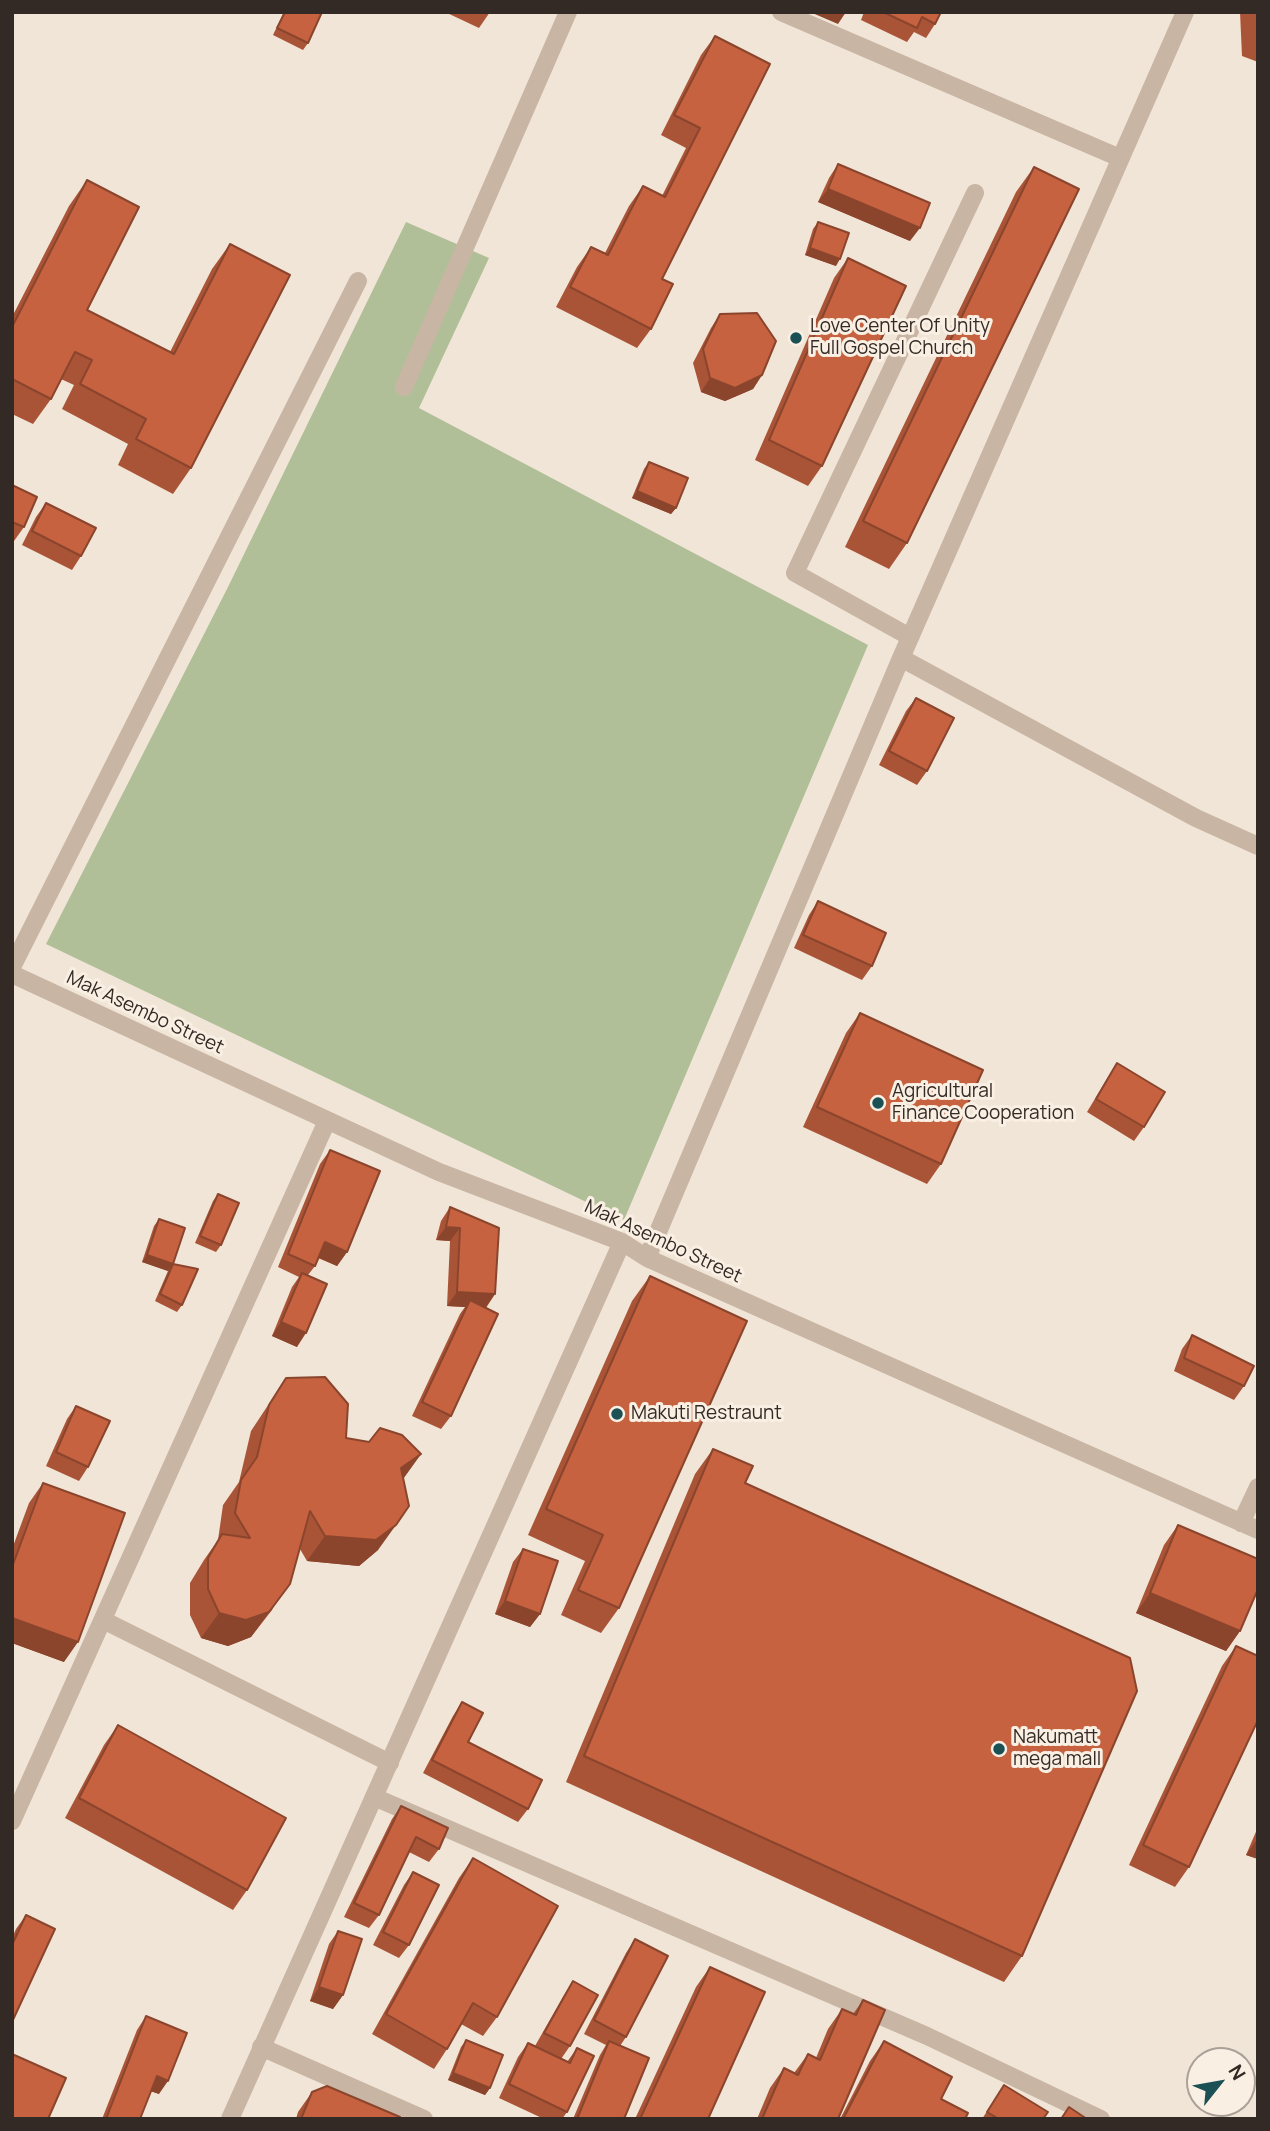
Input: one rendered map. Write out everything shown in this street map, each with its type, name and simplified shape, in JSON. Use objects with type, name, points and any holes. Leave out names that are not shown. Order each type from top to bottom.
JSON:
[{"type":"street","points":[[404,387],[568,12]]},
{"type":"street","points":[[781,12],[1120,158]]},
{"type":"street","points":[[647,1258],[910,636],[1185,12]]},
{"type":"street","points":[[910,636],[795,573],[975,193]]},
{"type":"street","points":[[12,967],[358,281]]},
{"type":"street","points":[[901,658],[1196,818],[1258,846]]},
{"type":"street","name":"Mak Asembo Street","points":[[12,974],[327,1122],[439,1172],[622,1242],[647,1258],[1250,1527]]},
{"type":"street","points":[[12,1821],[327,1122]]},
{"type":"street","points":[[230,2119],[622,1242]]},
{"type":"street","points":[[1250,1527],[1258,1487]]},
{"type":"street","points":[[103,1620],[390,1763]]},
{"type":"street","points":[[374,1797],[927,2036],[1101,2119]]},
{"type":"street","points":[[261,2047],[424,2119]]},
{"type":"green space","points":[[406,222],[489,258],[419,408],[868,645],[624,1220],[46,944],[227,589]]},
{"type":"building","points":[[285,12],[322,12],[308,43],[277,28]]},
{"type":"building","points":[[883,12],[941,12],[935,24],[922,17],[917,28]]},
{"type":"building","points":[[715,36],[770,64],[662,279],[673,284],[651,329],[570,287],[591,247],[608,255],[643,186],[665,197],[700,128],[674,115]]},
{"type":"building","points":[[838,164],[930,203],[920,228],[828,189]]},
{"type":"building","points":[[1034,167],[1079,189],[907,543],[863,521]]},
{"type":"building","points":[[87,180],[139,207],[87,310],[174,354],[230,244],[290,275],[191,468],[136,439],[146,419],[80,384],[92,360],[75,352],[51,399],[12,379],[12,327]]},
{"type":"building","points":[[818,222],[849,233],[840,259],[810,248]]},
{"type":"building","points":[[848,258],[906,286],[822,466],[769,440]]},
{"type":"building","points":[[757,313],[776,341],[762,375],[735,388],[710,378],[703,349],[720,314]]},
{"type":"building","points":[[649,462],[688,478],[676,508],[637,491]]},
{"type":"building","points":[[12,485],[37,497],[24,527],[12,522]]},
{"type":"building","points":[[46,503],[96,528],[81,556],[32,531]]},
{"type":"building","points":[[916,698],[954,718],[927,771],[889,751]]},
{"type":"building","points":[[818,901],[886,933],[872,966],[803,935]]},
{"type":"building","points":[[860,1013],[983,1070],[941,1164],[817,1107]]},
{"type":"building","points":[[1117,1063],[1165,1092],[1144,1127],[1096,1099]]},
{"type":"building","points":[[330,1150],[380,1171],[347,1252],[325,1242],[315,1266],[288,1254]]},
{"type":"building","points":[[218,1194],[239,1203],[221,1245],[200,1236]]},
{"type":"building","points":[[450,1207],[499,1228],[495,1294],[457,1292],[460,1228],[446,1227]]},
{"type":"building","points":[[159,1219],[185,1228],[173,1264],[147,1255]]},
{"type":"building","points":[[173,1264],[198,1269],[182,1305],[160,1294]]},
{"type":"building","points":[[302,1273],[327,1284],[306,1333],[281,1322]]},
{"type":"building","points":[[650,1276],[747,1321],[619,1608],[578,1590],[603,1535],[546,1509]]},
{"type":"building","points":[[470,1300],[498,1314],[451,1416],[422,1402]]},
{"type":"building","points":[[1192,1335],[1254,1366],[1244,1386],[1184,1358]]},
{"type":"building","points":[[325,1377],[348,1404],[346,1438],[369,1442],[380,1428],[402,1435],[421,1454],[401,1468],[409,1506],[396,1525],[376,1540],[325,1536],[310,1511],[290,1584],[269,1612],[246,1620],[219,1613],[208,1589],[208,1558],[222,1534],[250,1538],[235,1513],[241,1480],[257,1457],[269,1405],[286,1378]]},
{"type":"building","points":[[76,1406],[110,1421],[88,1467],[56,1452]]},
{"type":"building","points":[[713,1449],[753,1466],[745,1483],[1130,1658],[1137,1691],[1022,1956],[584,1756]]},
{"type":"building","points":[[43,1483],[125,1513],[78,1642],[12,1618],[12,1567]]},
{"type":"building","points":[[1178,1525],[1258,1559],[1258,1589],[1240,1631],[1150,1593]]},
{"type":"building","points":[[523,1549],[558,1561],[540,1614],[505,1601]]},
{"type":"building","points":[[1236,1646],[1258,1656],[1258,1720],[1189,1867],[1143,1845]]},
{"type":"building","points":[[462,1702],[483,1713],[468,1742],[542,1780],[528,1809],[432,1760]]},
{"type":"building","points":[[118,1725],[286,1818],[247,1890],[79,1798]]},
{"type":"building","points":[[401,1806],[448,1828],[439,1849],[416,1837],[379,1915],[354,1903]]},
{"type":"building","points":[[473,1858],[558,1906],[497,2017],[473,2003],[447,2049],[386,2014]]},
{"type":"building","points":[[413,1872],[439,1885],[409,1945],[383,1932]]},
{"type":"building","points":[[26,1915],[55,1929],[12,2022],[12,1945]]},
{"type":"building","points":[[338,1931],[362,1939],[343,1995],[319,1987]]},
{"type":"building","points":[[635,1939],[668,1956],[626,2037],[594,2020]]},
{"type":"building","points":[[710,1967],[765,1992],[708,2119],[640,2119]]},
{"type":"building","points":[[573,1981],[598,1995],[570,2046],[544,2033]]},
{"type":"building","points":[[863,2000],[885,2010],[838,2119],[762,2119],[784,2068],[798,2075],[808,2054],[820,2060],[842,2009],[856,2015]]},
{"type":"building","points":[[146,2016],[187,2033],[168,2081],[157,2076],[140,2119],[106,2119]]},
{"type":"building","points":[[466,2040],[503,2055],[490,2088],[453,2073]]},
{"type":"building","points":[[609,2041],[649,2058],[624,2119],[577,2119]]},
{"type":"building","points":[[884,2041],[952,2077],[941,2099],[968,2113],[965,2119],[843,2119]]},
{"type":"building","points":[[528,2043],[570,2063],[577,2048],[594,2056],[567,2112],[509,2084]]},
{"type":"building","points":[[12,2054],[66,2078],[48,2119],[12,2119]]},
{"type":"building","points":[[1004,2085],[1048,2112],[1043,2119],[999,2119],[987,2112]]},
{"type":"building","points":[[327,2086],[400,2117],[301,2119],[312,2092]]},
{"type":"building","points":[[1069,2107],[1087,2119],[1061,2119]]},
{"type":"place","name":"Love Center Of Unity Full Gospel Church","points":[[796,338]]},
{"type":"place","name":"Agricultural Finance Cooperation","points":[[878,1103]]},
{"type":"place","name":"Makuti Restraunt","points":[[617,1414]]},
{"type":"place","name":"Nakumatt mega mall","points":[[999,1749]]}]
